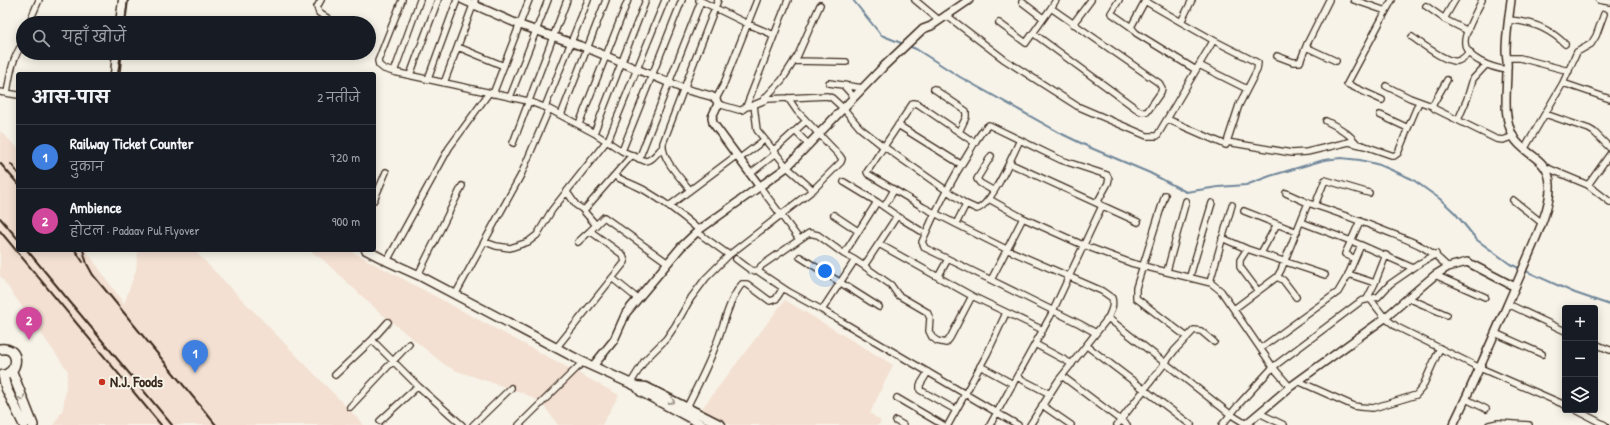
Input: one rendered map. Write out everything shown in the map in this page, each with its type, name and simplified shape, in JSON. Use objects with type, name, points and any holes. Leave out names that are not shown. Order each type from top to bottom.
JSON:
[{"type":"main road","points":[[121,16],[123,0]]},
{"type":"main road","points":[[115,72],[116,60]]},
{"type":"main road","points":[[370,252],[387,262],[418,275],[583,362],[633,385],[646,387],[703,425]]},
{"type":"main road","points":[[1,346],[12,352],[16,360],[16,364],[5,374]]},
{"type":"main road","points":[[5,374],[6,388],[24,425]]},
{"type":"main road","points":[[5,374],[33,425]]},
{"type":"main road","points":[[684,411],[721,425]]},
{"type":"street","points":[[32,16],[39,0]]},
{"type":"street","points":[[321,0],[318,6],[319,13],[324,16]]},
{"type":"street","points":[[402,0],[378,61],[381,67],[394,72],[528,101],[547,108],[579,124],[622,151],[639,159],[648,161],[662,148]]},
{"type":"street","points":[[394,72],[420,0]]},
{"type":"street","points":[[410,75],[438,0]]},
{"type":"street","points":[[428,79],[457,0]]},
{"type":"street","points":[[463,0],[474,2],[520,25],[587,48],[684,89],[711,96],[717,102],[739,110],[742,110],[746,106],[788,0]]},
{"type":"street","points":[[387,262],[449,148],[491,93],[504,66],[530,0]]},
{"type":"street","points":[[510,97],[548,0]]},
{"type":"street","points":[[513,143],[567,0]]},
{"type":"street","points":[[455,295],[521,175],[588,0]]},
{"type":"street","points":[[561,115],[606,0]]},
{"type":"street","points":[[579,124],[628,0]]},
{"type":"street","points":[[594,133],[646,0]]},
{"type":"street","points":[[485,242],[502,248],[518,246],[528,242],[537,235],[552,210],[607,141],[612,134],[665,0]]},
{"type":"street","points":[[622,151],[682,0]]},
{"type":"street","points":[[639,159],[700,0],[774,35]]},
{"type":"street","points":[[690,190],[667,159],[662,148],[718,0]]},
{"type":"street","points":[[757,0],[717,102],[712,117],[713,123],[799,239]]},
{"type":"street","points":[[915,0],[938,21]]},
{"type":"street","points":[[593,366],[614,340],[626,313],[681,247],[698,231],[787,167],[862,88],[923,29],[938,21],[966,0]]},
{"type":"street","points":[[999,23],[1026,43],[1056,0]]},
{"type":"street","points":[[1073,24],[1091,0]]},
{"type":"street","points":[[1119,0],[1111,13],[1131,26],[1136,33],[1196,70]]},
{"type":"street","points":[[1131,26],[1146,0],[1181,22],[1258,63],[1257,70],[1239,104],[1227,142]]},
{"type":"street","points":[[1181,22],[1192,0]]},
{"type":"street","points":[[1276,56],[1297,63],[1300,62],[1329,0]]},
{"type":"street","points":[[1354,0],[1366,2],[1386,11]]},
{"type":"street","points":[[1382,100],[1347,84],[1392,0]]},
{"type":"street","points":[[1444,19],[1454,0]]},
{"type":"street","points":[[1482,0],[1468,31],[1465,41],[1467,49],[1486,65],[1507,70]]},
{"type":"street","points":[[1511,0],[1506,52],[1507,70],[1505,98],[1507,116],[1514,136],[1545,167],[1588,185],[1610,202]]},
{"type":"street","points":[[1597,1],[1610,2]]},
{"type":"street","points":[[444,83],[474,2]]},
{"type":"street","points":[[1022,2],[1043,18]]},
{"type":"street","points":[[746,106],[754,105],[764,99],[782,80],[794,61],[820,5]]},
{"type":"street","points":[[1426,6],[1444,19],[1468,31]]},
{"type":"street","points":[[1033,33],[1138,110],[1147,112],[1161,92],[1162,88],[1159,83],[1051,8]]},
{"type":"street","points":[[1525,148],[1563,83],[1577,52],[1591,44],[1596,36],[1604,14]]},
{"type":"street","points":[[946,15],[1005,60],[1077,106],[1147,136],[1157,136],[1213,40]]},
{"type":"street","points":[[1509,20],[1519,20],[1539,27],[1554,34],[1565,44]]},
{"type":"street","points":[[1412,37],[1447,59],[1455,61],[1462,59],[1470,52]]},
{"type":"street","points":[[458,47],[504,66]]},
{"type":"street","points":[[1306,47],[1336,61]]},
{"type":"street","points":[[7,93],[16,53]]},
{"type":"street","points":[[1507,58],[1520,58],[1569,71]]},
{"type":"street","points":[[794,61],[846,62]]},
{"type":"street","points":[[1199,65],[1247,89]]},
{"type":"street","points":[[1458,120],[1467,99],[1473,79],[1486,65]]},
{"type":"street","points":[[1432,106],[1447,80]]},
{"type":"street","points":[[829,83],[862,88]]},
{"type":"street","points":[[1563,83],[1610,99]]},
{"type":"street","points":[[844,86],[854,97]]},
{"type":"street","points":[[1386,86],[1419,102],[1432,106],[1434,110],[1496,138],[1503,140],[1514,136]]},
{"type":"street","points":[[934,89],[966,111],[966,117],[959,132]]},
{"type":"street","points":[[0,92],[16,95]]},
{"type":"street","points":[[764,99],[827,96],[832,98],[844,108],[860,128],[883,146],[966,204],[977,209],[989,199],[994,191],[1020,140]]},
{"type":"street","points":[[633,385],[645,360],[666,339],[706,278],[729,255],[813,190],[841,162],[842,159],[840,156],[806,121],[788,98]]},
{"type":"street","points":[[1167,119],[1226,145],[1227,142],[1292,153],[1307,152],[1349,142],[1394,156],[1398,153],[1419,102]]},
{"type":"street","points":[[975,143],[915,103],[910,105],[867,172],[894,190],[934,213],[1006,249],[1102,291],[1112,298],[1114,303],[1108,318],[1062,376],[1030,425]]},
{"type":"street","points":[[754,105],[756,126],[764,140],[787,167],[813,190]]},
{"type":"street","points":[[1545,114],[1589,129],[1610,148]]},
{"type":"street","points":[[1380,115],[1408,128]]},
{"type":"street","points":[[750,174],[806,121]]},
{"type":"street","points":[[1326,121],[1341,128],[1351,135],[1357,144]]},
{"type":"street","points":[[898,125],[962,165]]},
{"type":"street","points":[[990,425],[1053,311],[1083,245],[1109,179],[1107,175],[1061,160],[989,125],[975,143],[946,190],[934,213],[922,242],[926,248],[1053,311],[1080,324],[1096,334]]},
{"type":"street","points":[[795,131],[809,145]]},
{"type":"street","points":[[669,206],[764,140]]},
{"type":"street","points":[[1588,185],[1610,154]]},
{"type":"street","points":[[582,210],[585,209],[616,176],[632,155]]},
{"type":"street","points":[[991,156],[977,179],[980,183],[994,191]]},
{"type":"street","points":[[1009,163],[1138,222]]},
{"type":"street","points":[[1453,425],[1480,368],[1542,223],[1550,191],[1549,177],[1545,167]]},
{"type":"street","points":[[376,195],[386,172]]},
{"type":"street","points":[[616,176],[627,183],[645,190],[669,206],[729,255]]},
{"type":"street","points":[[1315,205],[1325,180],[1368,193]]},
{"type":"street","points":[[844,182],[921,230]]},
{"type":"street","points":[[418,275],[462,186]]},
{"type":"street","points":[[884,207],[894,190]]},
{"type":"street","points":[[567,192],[576,205],[596,225]]},
{"type":"street","points":[[1286,193],[1308,203],[1360,221],[1422,246],[1436,254],[1448,266]]},
{"type":"street","points":[[1165,195],[1136,288],[1136,298],[1187,337]]},
{"type":"street","points":[[989,199],[1023,218],[1083,245],[1131,263],[1210,282],[1221,291],[1273,367],[1290,387]]},
{"type":"street","points":[[1512,200],[1542,223]]},
{"type":"street","points":[[1166,271],[1186,201]]},
{"type":"street","points":[[844,254],[877,202]]},
{"type":"street","points":[[1190,276],[1212,203]]},
{"type":"street","points":[[1234,310],[1277,277],[1308,203]]},
{"type":"street","points":[[956,224],[966,204]]},
{"type":"street","points":[[1210,282],[1232,205]]},
{"type":"street","points":[[1244,211],[1297,232]]},
{"type":"street","points":[[834,215],[858,231]]},
{"type":"street","points":[[864,266],[897,216]]},
{"type":"street","points":[[578,242],[604,217],[668,263]]},
{"type":"street","points":[[991,280],[1023,218]]},
{"type":"street","points":[[1355,259],[1346,254],[1360,221]]},
{"type":"street","points":[[1301,222],[1386,255],[1413,268]]},
{"type":"street","points":[[1261,253],[1277,224]]},
{"type":"street","points":[[557,347],[625,262],[623,255],[590,231]]},
{"type":"street","points":[[736,259],[752,271],[759,270],[761,266],[809,232],[814,233],[891,285],[898,295],[928,312],[930,318],[929,332],[932,337],[942,343],[946,343],[954,333],[972,296]]},
{"type":"street","points":[[1222,238],[1247,249],[1325,275]]},
{"type":"street","points":[[879,244],[972,296],[1043,330]]},
{"type":"street","points":[[1261,348],[1334,296],[1341,288],[1361,245]]},
{"type":"street","points":[[1247,249],[1240,260],[1240,267],[1258,292]]},
{"type":"street","points":[[1222,425],[1230,414],[1273,367],[1361,301],[1369,300],[1381,295],[1390,284],[1436,254]]},
{"type":"street","points":[[1369,300],[1386,255]]},
{"type":"street","points":[[800,257],[878,307]]},
{"type":"street","points":[[938,277],[948,259]]},
{"type":"street","points":[[822,310],[855,260]]},
{"type":"street","points":[[1108,318],[1245,425],[1290,387],[1385,318],[1448,266],[1467,262],[1516,285]]},
{"type":"street","points":[[759,270],[759,272],[784,288],[1018,425]]},
{"type":"street","points":[[1348,274],[1375,283]]},
{"type":"street","points":[[1435,276],[1485,297]]},
{"type":"street","points":[[1277,277],[1283,280],[1296,297]]},
{"type":"street","points":[[612,278],[638,299]]},
{"type":"street","points":[[684,411],[715,348],[732,302],[742,284],[747,284],[770,301],[776,300],[784,288]]},
{"type":"street","points":[[1408,298],[1447,315]]},
{"type":"street","points":[[1369,300],[1385,318],[1397,327],[1480,368],[1562,404]]},
{"type":"street","points":[[1508,304],[1562,329]]},
{"type":"street","points":[[948,425],[966,394],[1006,313]]},
{"type":"street","points":[[335,375],[372,340],[388,322]]},
{"type":"street","points":[[1117,425],[1165,363],[1194,330],[1197,329],[1201,331],[1214,342]]},
{"type":"street","points":[[1495,333],[1542,354]]},
{"type":"street","points":[[372,340],[418,386],[462,425]]},
{"type":"street","points":[[350,407],[392,360],[409,344]]},
{"type":"street","points":[[1035,344],[1072,364]]},
{"type":"street","points":[[1598,345],[1610,350]]},
{"type":"street","points":[[1087,346],[1191,425]]},
{"type":"street","points":[[1298,382],[1354,406],[1360,408],[1373,408],[1416,396],[1422,388],[1440,348]]},
{"type":"street","points":[[519,425],[583,362]]},
{"type":"street","points":[[980,366],[1013,384]]},
{"type":"street","points":[[928,372],[920,385],[920,390],[956,410]]},
{"type":"street","points":[[1062,376],[1127,425]]},
{"type":"street","points":[[1017,377],[1050,394]]},
{"type":"street","points":[[380,421],[418,386]]},
{"type":"street","points":[[473,425],[511,388]]},
{"type":"street","points":[[897,398],[943,425]]},
{"type":"street","points":[[1466,399],[1486,409]]},
{"type":"street","points":[[1042,405],[1071,425]]},
{"type":"street","points":[[1259,413],[1284,425]]},
{"type":"street","points":[[1582,413],[1605,425]]},
{"type":"street","points":[[896,421],[903,425]]},
{"type":"street","points":[[1489,425],[1498,423],[1529,425]]},
{"type":"shaded area","points":[[0,131],[16,146],[16,252],[87,252],[124,304],[136,270],[138,252],[196,252],[364,425],[54,425],[63,409],[68,371],[0,276]]},
{"type":"shaded area","points":[[312,252],[353,252],[619,395],[602,425],[558,425],[542,403],[525,394],[457,371],[445,365],[377,310],[322,259]]},
{"type":"shaded area","points":[[785,300],[893,365],[870,413],[881,421],[879,425],[731,425],[700,411]]},
{"type":"waterway","points":[[853,0],[881,35],[916,49],[960,77],[1062,134],[1150,173],[1186,192],[1218,187],[1246,185],[1270,176],[1324,160],[1341,158],[1360,160],[1380,165],[1412,179],[1440,199],[1455,213],[1477,240],[1510,264],[1575,293],[1610,305]]},
{"type":"railway","points":[[126,16],[128,0]]},
{"type":"railway","points":[[118,72],[120,60]]},
{"type":"railway","points":[[0,163],[16,182]]},
{"type":"railway","points":[[11,164],[16,170]]},
{"type":"railway","points":[[0,218],[16,237]]},
{"type":"railway","points":[[0,231],[16,250]]},
{"type":"railway","points":[[17,252],[161,425]]},
{"type":"railway","points":[[29,252],[172,425]]},
{"type":"railway","points":[[76,252],[83,262]]},
{"type":"railway","points":[[84,252],[87,264],[93,275],[216,425]]},
{"type":"place","name":"Ambience","points":[[29,340]]},
{"type":"place","name":"Railway Ticket Counter","points":[[195,373]]},
{"type":"place","name":"N.J. Foods","points":[[102,382]]}]
